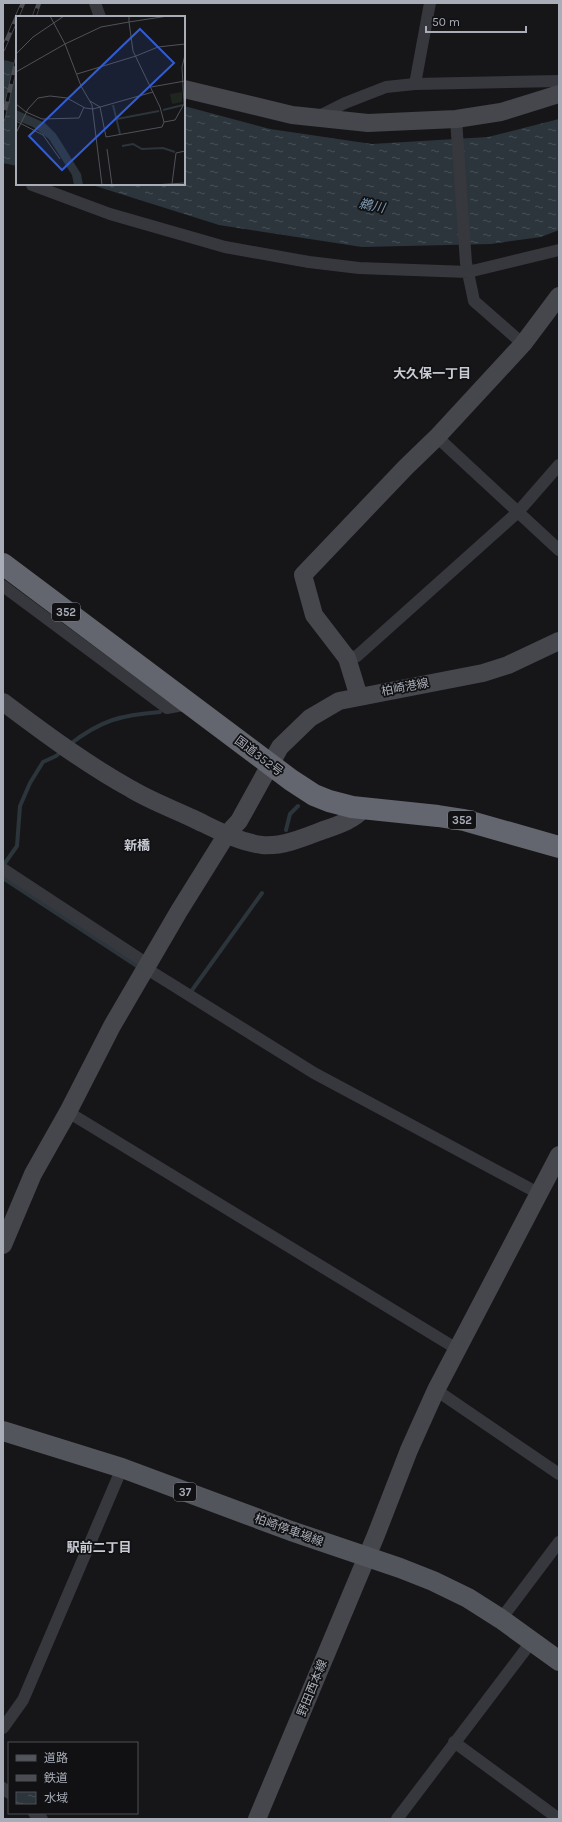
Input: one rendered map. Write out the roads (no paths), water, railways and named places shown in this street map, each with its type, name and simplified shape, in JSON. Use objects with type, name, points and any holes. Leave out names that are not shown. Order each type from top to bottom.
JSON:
[{"type":"highway","name":"国道352号","points":[[3,564],[188,704],[291,780],[314,794],[329,801],[363,809],[464,820],[559,848]]},
{"type":"main road","name":"柏崎停車場線","points":[[3,1431],[122,1468],[433,1581],[468,1598],[501,1619],[559,1661]]},
{"type":"street","points":[[95,3],[100,16]]},
{"type":"street","points":[[415,84],[430,3]]},
{"type":"street","points":[[317,118],[345,103],[386,87],[415,84],[559,81]]},
{"type":"street","points":[[185,89],[292,115],[368,122],[457,123],[501,112],[559,94]]},
{"type":"street","points":[[457,123],[467,267],[474,301],[523,344]]},
{"type":"street","points":[[32,185],[110,214],[225,247],[309,262],[359,268],[467,267],[559,250]]},
{"type":"street","points":[[359,697],[347,658],[314,615],[303,575],[523,344],[559,296]]},
{"type":"street","points":[[436,437],[559,550]]},
{"type":"street","points":[[347,658],[357,656],[518,512],[559,465]]},
{"type":"street","points":[[3,586],[167,708],[188,704]]},
{"type":"street","name":"柏崎港線","points":[[3,1245],[33,1174],[68,1112],[112,1026],[148,967],[179,911],[227,834],[239,821],[280,747],[310,718],[339,701],[483,672],[508,665],[559,641]]},
{"type":"street","points":[[3,702],[86,762],[132,790],[227,834],[250,843],[275,845],[334,826],[358,814],[363,809]]},
{"type":"street","points":[[3,869],[148,967],[314,1073],[538,1193]]},
{"type":"street","points":[[68,1112],[457,1349]]},
{"type":"street","name":"野田西本線","points":[[257,1819],[409,1450],[436,1390],[559,1155]]},
{"type":"street","points":[[436,1390],[559,1474]]},
{"type":"street","points":[[3,1728],[23,1700],[122,1468]]},
{"type":"street","points":[[501,1619],[559,1542]]},
{"type":"street","points":[[397,1819],[532,1641]]},
{"type":"street","points":[[454,1742],[559,1819]]},
{"type":"water","points":[[3,60],[16,63],[16,166],[3,163]]},
{"type":"water","name":"鵜川","points":[[185,106],[270,129],[372,144],[488,137],[559,119],[559,230],[541,237],[491,244],[362,247],[219,225],[92,185],[185,185]]},
{"type":"waterway","points":[[69,745],[91,730],[112,720],[134,715],[160,712]]},
{"type":"waterway","points":[[5,863],[17,846],[20,806],[30,783],[43,762],[56,756],[62,751]]},
{"type":"waterway","points":[[286,830],[290,814],[298,806]]},
{"type":"waterway","points":[[3,878],[140,968]]},
{"type":"waterway","points":[[190,993],[262,893]]},
{"type":"railway","points":[[17,16],[23,3]]},
{"type":"railway","points":[[34,16],[39,3]]},
{"type":"railway","points":[[3,49],[16,19]]},
{"type":"railway","points":[[3,119],[16,63]]},
{"type":"district","name":"大久保一丁目","points":[[432,373]]},
{"type":"district","name":"新橋","points":[[137,845]]},
{"type":"district","name":"駅前二丁目","points":[[99,1547]]}]
